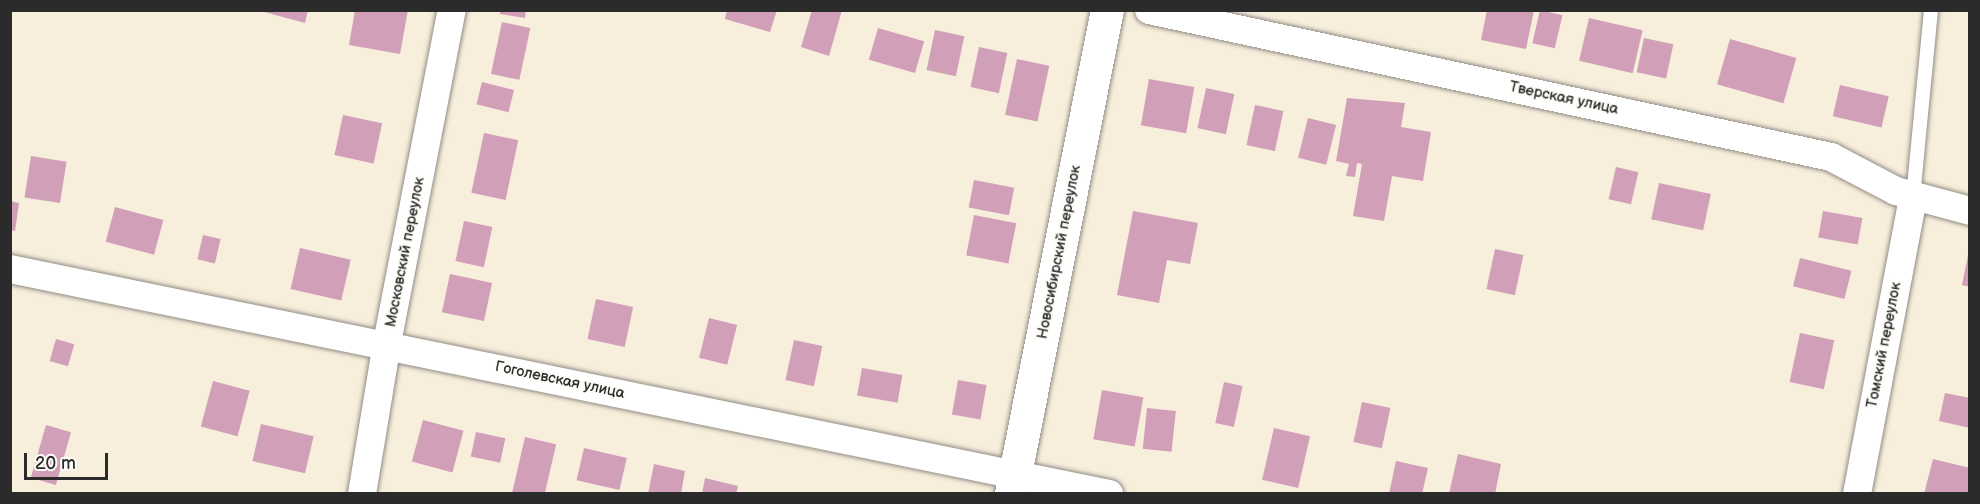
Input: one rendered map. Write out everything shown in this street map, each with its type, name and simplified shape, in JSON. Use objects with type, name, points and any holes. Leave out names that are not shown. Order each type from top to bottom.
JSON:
[{"type":"street","name":"Московский переулок","points":[[362,494],[387,343],[452,10]]},
{"type":"street","name":"Новосибирский переулок","points":[[1013,484],[1107,10]]},
{"type":"street","name":"Тверская улица","points":[[1149,10],[1831,157],[1883,185],[1913,196],[1970,211]]},
{"type":"street","name":"Томский переулок","points":[[1857,494],[1913,196]]},
{"type":"street","name":"Гоголевская улица","points":[[10,268],[387,343],[1013,484],[1109,494]]},
{"type":"lane","points":[[1913,196],[1930,10]]},
{"type":"building","points":[[257,10],[308,10],[305,23]]},
{"type":"building","points":[[355,10],[408,10],[400,54],[349,45]]},
{"type":"building","points":[[500,10],[526,10],[525,18],[500,14]]},
{"type":"building","points":[[727,10],[777,10],[770,32],[725,19]]},
{"type":"building","points":[[812,10],[842,10],[829,56],[801,47]]},
{"type":"building","points":[[1487,10],[1534,10],[1526,49],[1481,40]]},
{"type":"building","points":[[1540,10],[1562,15],[1555,48],[1532,43]]},
{"type":"building","points":[[1589,18],[1643,30],[1633,73],[1579,61]]},
{"type":"building","points":[[502,22],[530,28],[519,80],[491,74]]},
{"type":"building","points":[[878,28],[924,41],[915,73],[869,60]]},
{"type":"building","points":[[935,30],[964,36],[956,76],[926,70]]},
{"type":"building","points":[[1644,38],[1673,44],[1666,78],[1637,72]]},
{"type":"building","points":[[1730,39],[1796,58],[1783,103],[1717,84]]},
{"type":"building","points":[[979,47],[1007,53],[999,93],[970,87]]},
{"type":"building","points":[[1017,59],[1049,66],[1037,122],[1005,115]]},
{"type":"building","points":[[1149,79],[1194,87],[1186,133],[1141,125]]},
{"type":"building","points":[[482,82],[514,90],[508,112],[476,104]]},
{"type":"building","points":[[1840,85],[1889,96],[1882,127],[1833,116]]},
{"type":"building","points":[[1206,88],[1234,94],[1226,134],[1197,128]]},
{"type":"building","points":[[1347,98],[1405,103],[1401,127],[1431,132],[1423,181],[1392,176],[1384,221],[1353,216],[1362,164],[1357,163],[1355,177],[1346,176],[1349,164],[1336,161]]},
{"type":"building","points":[[1255,105],[1283,111],[1275,151],[1246,145]]},
{"type":"building","points":[[343,115],[382,123],[374,163],[334,155]]},
{"type":"building","points":[[1308,118],[1336,125],[1326,165],[1298,158]]},
{"type":"building","points":[[484,133],[518,140],[506,200],[471,193]]},
{"type":"building","points":[[31,156],[67,162],[60,203],[24,197]]},
{"type":"building","points":[[1616,167],[1638,172],[1631,204],[1609,199]]},
{"type":"building","points":[[974,180],[1014,188],[1009,215],[969,207]]},
{"type":"building","points":[[1659,183],[1711,194],[1703,230],[1651,219]]},
{"type":"building","points":[[10,201],[19,203],[15,231],[10,230]]},
{"type":"building","points":[[115,207],[163,220],[154,255],[106,242]]},
{"type":"building","points":[[1133,211],[1198,223],[1190,264],[1167,260],[1159,303],[1117,295]]},
{"type":"building","points":[[1823,211],[1862,218],[1858,245],[1818,238]]},
{"type":"building","points":[[974,215],[1016,223],[1008,263],[966,255]]},
{"type":"building","points":[[464,221],[492,227],[484,267],[455,261]]},
{"type":"building","points":[[203,235],[221,239],[215,263],[197,259]]},
{"type":"building","points":[[300,248],[351,260],[341,301],[291,289]]},
{"type":"building","points":[[1495,249],[1523,255],[1515,295],[1486,289]]},
{"type":"building","points":[[1968,255],[1970,255],[1970,287],[1962,285]]},
{"type":"building","points":[[1800,258],[1851,271],[1844,299],[1793,286]]},
{"type":"building","points":[[450,274],[492,283],[484,321],[442,312]]},
{"type":"building","points":[[596,299],[633,307],[625,347],[587,339]]},
{"type":"building","points":[[709,318],[737,325],[727,365],[699,358]]},
{"type":"building","points":[[1800,333],[1834,340],[1824,389],[1790,382]]},
{"type":"building","points":[[56,339],[74,344],[68,366],[50,361]]},
{"type":"building","points":[[794,340],[822,346],[814,386],[785,380]]},
{"type":"building","points":[[862,368],[902,375],[898,403],[857,396]]},
{"type":"building","points":[[958,380],[987,385],[980,420],[952,414]]},
{"type":"building","points":[[213,381],[250,391],[238,436],[201,426]]},
{"type":"building","points":[[1224,382],[1243,386],[1234,427],[1215,423]]},
{"type":"building","points":[[1102,390],[1143,397],[1135,447],[1093,439]]},
{"type":"building","points":[[1945,393],[1970,398],[1970,428],[1939,421]]},
{"type":"building","points":[[1362,402],[1390,408],[1382,448],[1353,442]]},
{"type":"building","points":[[1147,408],[1176,411],[1172,452],[1143,449]]},
{"type":"building","points":[[423,420],[464,431],[452,472],[412,462]]},
{"type":"building","points":[[261,424],[314,436],[305,473],[252,461]]},
{"type":"building","points":[[46,425],[71,432],[56,485],[31,478]]},
{"type":"building","points":[[1274,428],[1310,436],[1298,488],[1262,480]]},
{"type":"building","points":[[476,432],[505,438],[500,463],[471,456]]},
{"type":"building","points":[[525,437],[556,444],[545,494],[512,494]]},
{"type":"building","points":[[584,448],[627,458],[619,490],[577,480]]},
{"type":"building","points":[[1458,454],[1501,464],[1495,494],[1449,494]]},
{"type":"building","points":[[1933,459],[1970,468],[1970,494],[1924,494]]},
{"type":"building","points":[[1396,461],[1428,468],[1422,494],[1389,494]]},
{"type":"building","points":[[654,464],[685,471],[681,494],[648,494]]},
{"type":"building","points":[[705,478],[738,486],[736,494],[702,494]]}]
